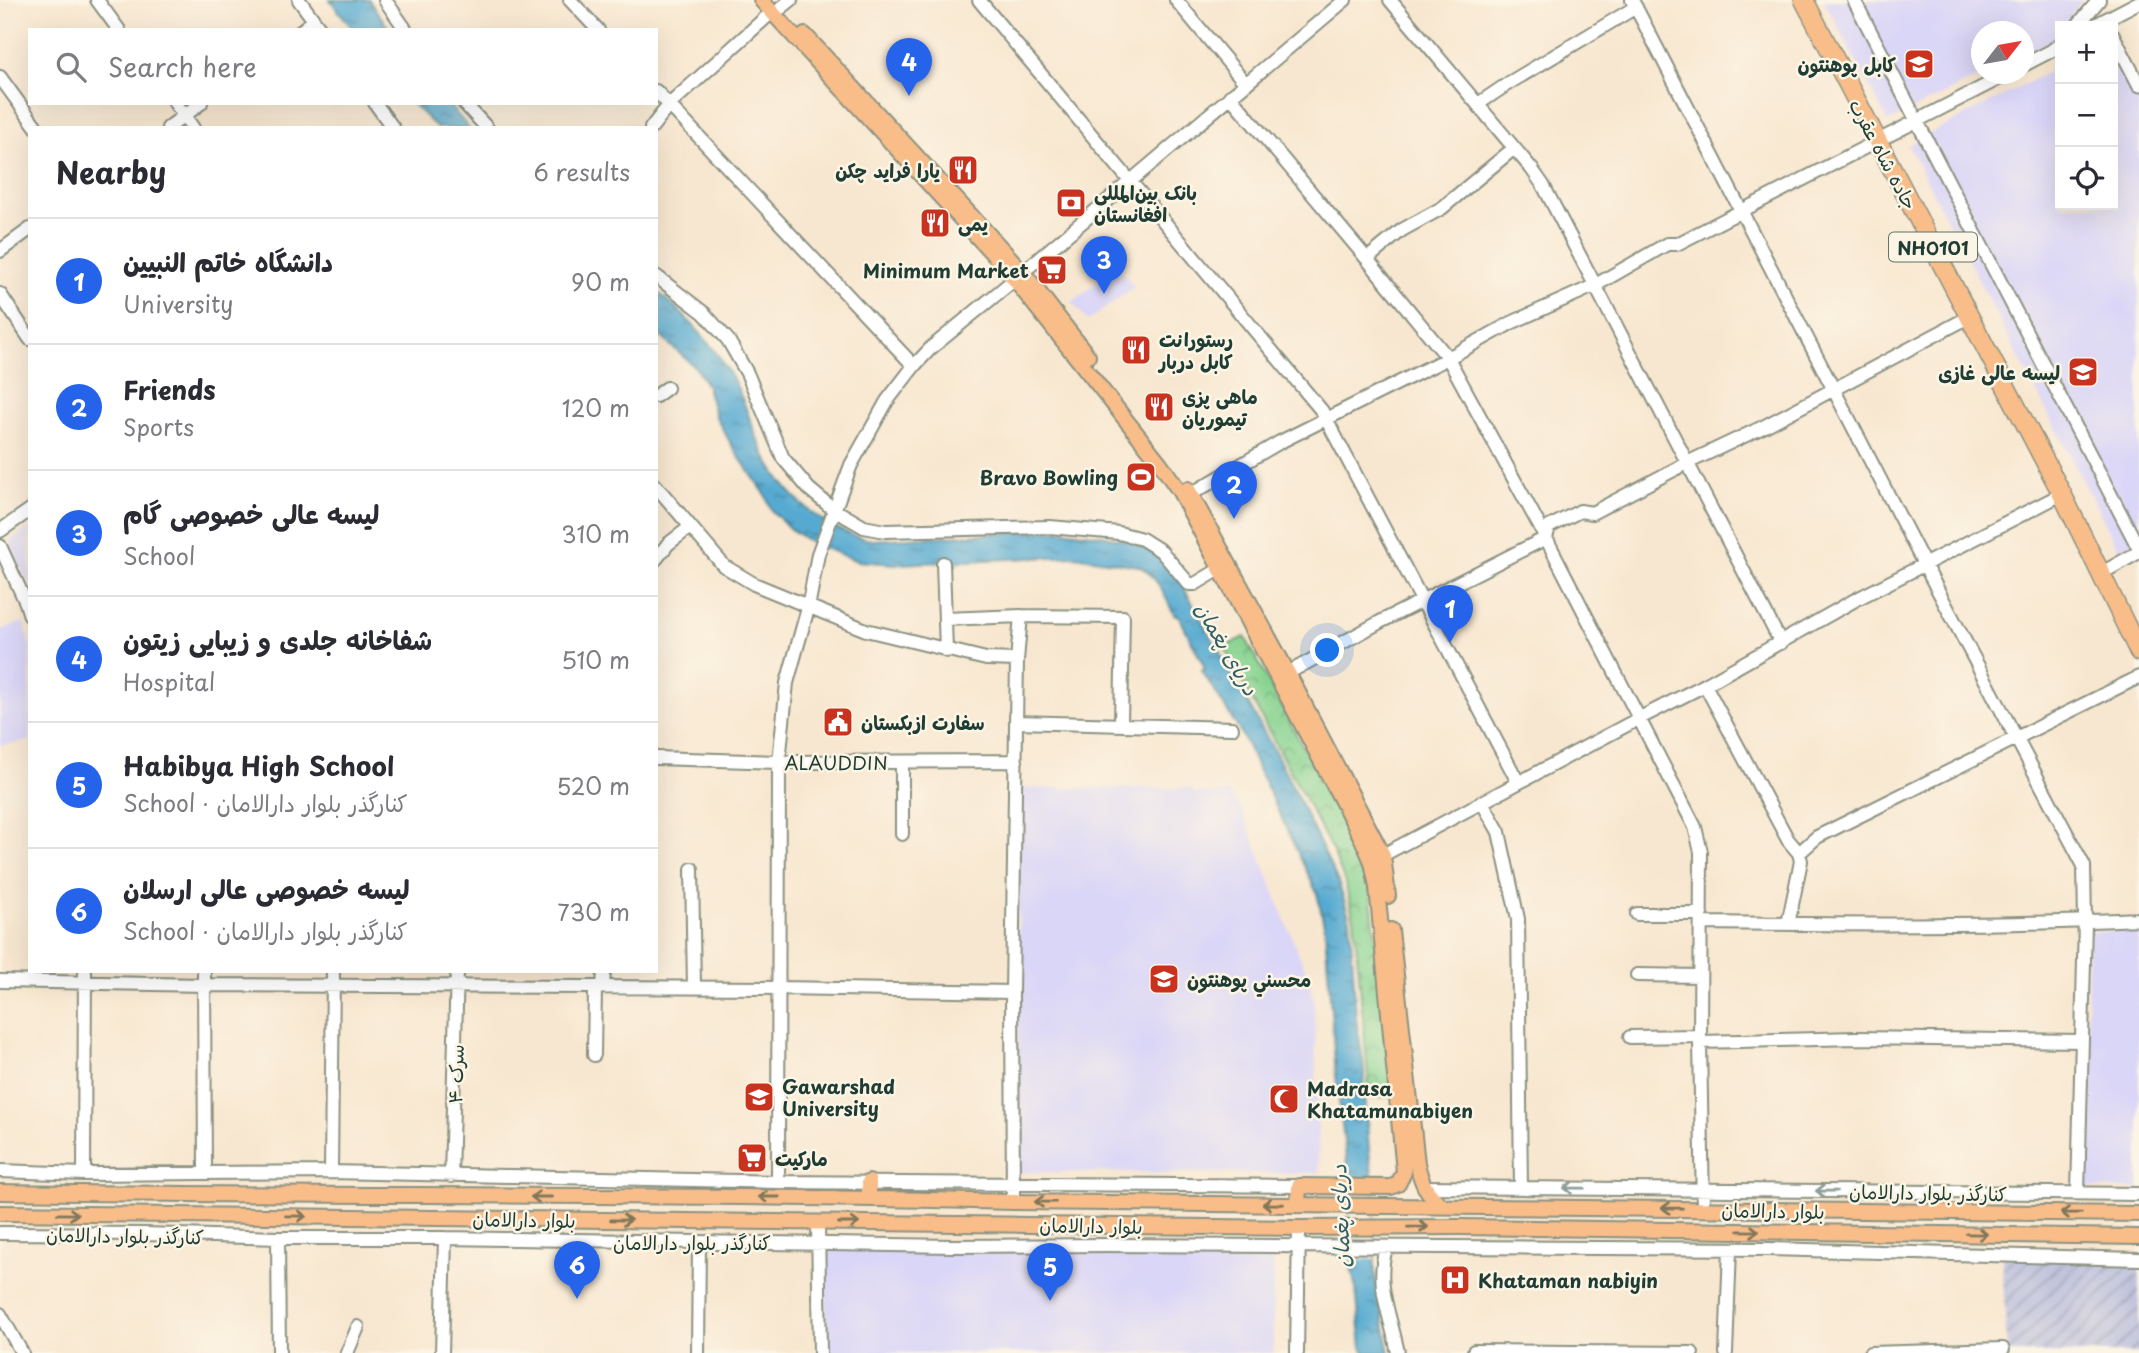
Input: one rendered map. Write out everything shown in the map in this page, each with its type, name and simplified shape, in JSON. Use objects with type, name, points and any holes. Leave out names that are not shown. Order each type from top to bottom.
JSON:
[{"type":"highway","name":"جاده شاه عقرب","points":[[1804,0],[2062,494]]},
{"type":"highway","name":"NH0101","points":[[2062,494],[2139,652]]},
{"type":"main road","points":[[761,0],[779,5],[949,189],[1158,446],[1191,494],[1362,839],[1372,862],[1377,887],[1404,1172],[1402,1179],[1395,1186],[1299,1186],[1298,1204]]},
{"type":"main road","points":[[1019,275],[1180,492],[1220,569],[1288,673],[1383,855],[1415,1152],[1424,1187],[1432,1198],[1443,1206]]},
{"type":"main road","points":[[869,1182],[869,1198]]},
{"type":"main road","name":"بلوار دارالامان","points":[[0,1192],[869,1198],[1013,1202],[2139,1214]]},
{"type":"main road","points":[[1217,1226],[1218,1203]]},
{"type":"main road","points":[[1476,1227],[1477,1206]]},
{"type":"main road","name":"بلوار دارالامان","points":[[0,1213],[1298,1228],[1476,1227],[2139,1237]]},
{"type":"street","points":[[97,0],[118,28]]},
{"type":"street","points":[[299,0],[318,25]]},
{"type":"street","points":[[385,0],[405,28]]},
{"type":"street","points":[[570,0],[596,28]]},
{"type":"street","points":[[979,0],[1328,419],[1518,782]]},
{"type":"street","points":[[1175,0],[1246,83]]},
{"type":"street","points":[[778,1182],[779,762],[787,683],[808,608],[818,554],[851,465],[887,401],[931,348],[1345,0]]},
{"type":"street","points":[[1390,0],[1543,185],[1781,643]]},
{"type":"street","points":[[1854,0],[2139,550],[2100,574]]},
{"type":"street","points":[[2101,0],[2106,21]]},
{"type":"street","points":[[2082,21],[2101,0]]},
{"type":"street","points":[[2109,21],[2139,2]]},
{"type":"street","points":[[1478,104],[1634,4],[2014,738],[2084,866],[2078,1193]]},
{"type":"street","points":[[652,126],[669,105],[779,5]]},
{"type":"street","points":[[2118,45],[2139,85]]},
{"type":"street","points":[[2034,60],[2055,48]]},
{"type":"street","points":[[0,77],[36,126]]},
{"type":"street","points":[[1191,494],[1280,442],[1511,323],[1594,286],[1667,244],[1677,244],[1988,84]]},
{"type":"street","points":[[658,93],[914,366]]},
{"type":"street","points":[[1230,96],[1447,358],[1546,538],[1695,827],[1701,852],[1703,1209]]},
{"type":"street","points":[[176,105],[192,126]]},
{"type":"street","points":[[170,126],[198,105]]},
{"type":"street","points":[[376,105],[392,126]]},
{"type":"street","points":[[466,105],[485,126]]},
{"type":"street","points":[[1367,259],[1402,230],[1442,208],[1513,149]]},
{"type":"street","points":[[0,251],[28,230]]},
{"type":"street","points":[[658,278],[704,313],[728,340],[747,373],[783,458],[832,511],[864,527],[885,531],[1050,527],[1119,533],[1142,539],[1161,551],[1189,584],[1195,584],[1220,569]]},
{"type":"street","points":[[0,295],[28,336]]},
{"type":"street","points":[[1288,673],[1421,601],[1546,538],[1549,527],[1580,510],[1592,513],[1686,463],[1763,427],[1969,317]]},
{"type":"street","points":[[658,395],[667,388]]},
{"type":"street","points":[[658,488],[724,566],[754,584],[866,630],[986,659],[1017,660]]},
{"type":"street","points":[[1383,855],[1706,685],[1855,600],[2062,494]]},
{"type":"street","points":[[0,531],[28,511]]},
{"type":"street","points":[[658,556],[668,544],[690,528]]},
{"type":"street","points":[[0,546],[28,611]]},
{"type":"street","points":[[943,564],[946,651]]},
{"type":"street","points":[[944,619],[1021,616],[1124,617],[1122,724]]},
{"type":"street","points":[[1013,1202],[1012,992],[1017,660],[1021,616]]},
{"type":"street","points":[[1799,853],[1817,837],[2139,677]]},
{"type":"street","points":[[1706,685],[1788,840],[1799,853],[1801,861],[1788,925]]},
{"type":"street","points":[[1017,722],[1232,728]]},
{"type":"street","name":"ALAUDDIN","points":[[658,758],[779,762],[1016,761]]},
{"type":"street","points":[[902,762],[902,834]]},
{"type":"street","points":[[1482,802],[1499,832],[1518,919],[1521,1188]]},
{"type":"street","points":[[692,869],[694,988]]},
{"type":"street","points":[[1637,914],[1788,925],[2139,919]]},
{"type":"street","points":[[204,973],[205,1172]]},
{"type":"street","points":[[331,1172],[333,973]]},
{"type":"street","name":"سرک ۴","points":[[452,1176],[457,973]]},
{"type":"street","points":[[594,1055],[599,987],[603,973]]},
{"type":"street","points":[[1637,975],[1700,976]]},
{"type":"street","points":[[0,981],[85,976],[204,985],[1012,992]]},
{"type":"street","points":[[84,1174],[85,976]]},
{"type":"street","points":[[1630,1037],[2082,1041]]},
{"type":"street","points":[[0,1171],[84,1174],[331,1172],[778,1182],[1299,1186]]},
{"type":"street","name":"کنارگذر بلوار دارالامان","points":[[1424,1187],[2139,1194]]},
{"type":"street","points":[[818,1223],[820,1353]]},
{"type":"street","points":[[1297,1353],[1298,1228]]},
{"type":"street","name":"کنارگذر بلوار دارالامان","points":[[0,1233],[953,1246],[1380,1248]]},
{"type":"street","points":[[278,1238],[279,1353]]},
{"type":"street","points":[[442,1353],[445,1238]]},
{"type":"street","points":[[698,1353],[699,1243]]},
{"type":"street","points":[[1398,1353],[1384,1296],[1380,1248],[1730,1249],[2139,1259]]},
{"type":"street","points":[[1726,1353],[1730,1249]]},
{"type":"street","points":[[0,1314],[22,1353]]},
{"type":"street","points":[[347,1353],[358,1327]]},
{"type":"street","points":[[1870,1353],[2003,1349]]},
{"type":"street","points":[[1474,1351],[1692,1353]]},
{"type":"shaded area","name":"کابل پوهنتون","points":[[1824,0],[2082,0],[2067,21],[2055,21],[2055,38],[2034,49],[2034,21],[1971,21],[1971,80],[1888,122]]},
{"type":"shaded area","name":"لیسه عالی غازی","points":[[2118,64],[2139,105],[2139,539],[2119,550],[1908,145],[2025,84],[2034,84],[2034,80],[2055,69],[2055,210],[2118,210]]},
{"type":"shaded area","points":[[1114,270],[1118,276],[1123,272],[1134,287],[1088,321],[1072,302]]},
{"type":"shaded area","points":[[28,528],[28,586],[10,541]]},
{"type":"shaded area","points":[[24,622],[28,639],[28,741],[0,745],[0,630]]},
{"type":"shaded area","name":"محسني پوهنتون","points":[[1021,788],[1193,788],[1193,793],[1228,793],[1241,808],[1308,977],[1314,1000],[1319,1173],[1014,1172],[1017,1137],[1018,838]]},
{"type":"shaded area","points":[[2139,930],[2139,1189],[2087,1188],[2088,932]]},
{"type":"shaded area","points":[[826,1248],[1273,1250],[1273,1353],[827,1353]]},
{"type":"shaded area","points":[[2002,1255],[2139,1259],[2139,1353],[2007,1353]]},
{"type":"green space","points":[[1245,637],[1359,853],[1369,881],[1394,1096],[1370,1098],[1354,919],[1345,883],[1333,852],[1224,647]]},
{"type":"water","points":[[330,0],[369,0],[389,28],[352,28]]},
{"type":"water","points":[[414,105],[449,105],[467,126],[435,126]]},
{"type":"water","points":[[658,293],[691,323],[720,358],[736,385],[766,458],[789,490],[817,516],[852,535],[871,540],[1061,530],[1102,535],[1132,542],[1152,552],[1179,579],[1280,761],[1338,881],[1350,920],[1356,1018],[1363,1061],[1373,1181],[1375,1275],[1390,1353],[1365,1353],[1362,1347],[1356,1289],[1349,1259],[1349,1181],[1336,1076],[1325,929],[1317,893],[1240,731],[1202,671],[1205,668],[1179,616],[1174,614],[1156,581],[1139,566],[1075,556],[897,564],[857,561],[812,543],[790,529],[772,511],[765,494],[735,451],[715,415],[707,386],[696,368],[658,334]]},
{"type":"pier","points":[[1349,1181],[1373,1181],[1374,1259],[1349,1259]]},
{"type":"place","name":"کابل پوهنتون","points":[[1919,64]]},
{"type":"place","name":"شفاخانه جلدی و زیبایی زیتون","points":[[909,96]]},
{"type":"place","name":"یارا فراید چکن","points":[[963,170]]},
{"type":"place","name":"بانک بین‌المللی افغانستان","points":[[1071,203]]},
{"type":"place","name":"یمی","points":[[935,223]]},
{"type":"place","name":"Minimum Market","points":[[1052,270]]},
{"type":"place","name":"لیسه عالی خصوصی گام","points":[[1104,294]]},
{"type":"place","name":"رستورانت کابل دربار","points":[[1136,350]]},
{"type":"place","name":"لیسه عالی غازی","points":[[2083,372]]},
{"type":"place","name":"ماهی پزی تیموریان","points":[[1159,407]]},
{"type":"place","name":"Bravo Bowling","points":[[1141,477]]},
{"type":"place","name":"Friends","points":[[1234,519]]},
{"type":"place","name":"دانشگاه خاتم النبیین","points":[[1450,643]]},
{"type":"place","name":"سفارت ازبکستان","points":[[838,722]]},
{"type":"place","name":"محسني پوهنتون","points":[[1164,979]]},
{"type":"place","name":"Gawarshad University","points":[[759,1097]]},
{"type":"place","name":"Madrasa Khatamunabiyen","points":[[1284,1099]]},
{"type":"place","name":"مارکیت","points":[[752,1158]]},
{"type":"place","name":"Khataman nabiyin","points":[[1455,1280]]},
{"type":"place","name":"لیسه خصوصی عالی ارسلان","points":[[577,1299]]},
{"type":"place","name":"Habibya High School","points":[[1050,1301]]},
{"type":"water label","name":"دریای پغمان","points":[[1228,648]]},
{"type":"water label","name":"دریای پغمان","points":[[1339,1216]]}]
